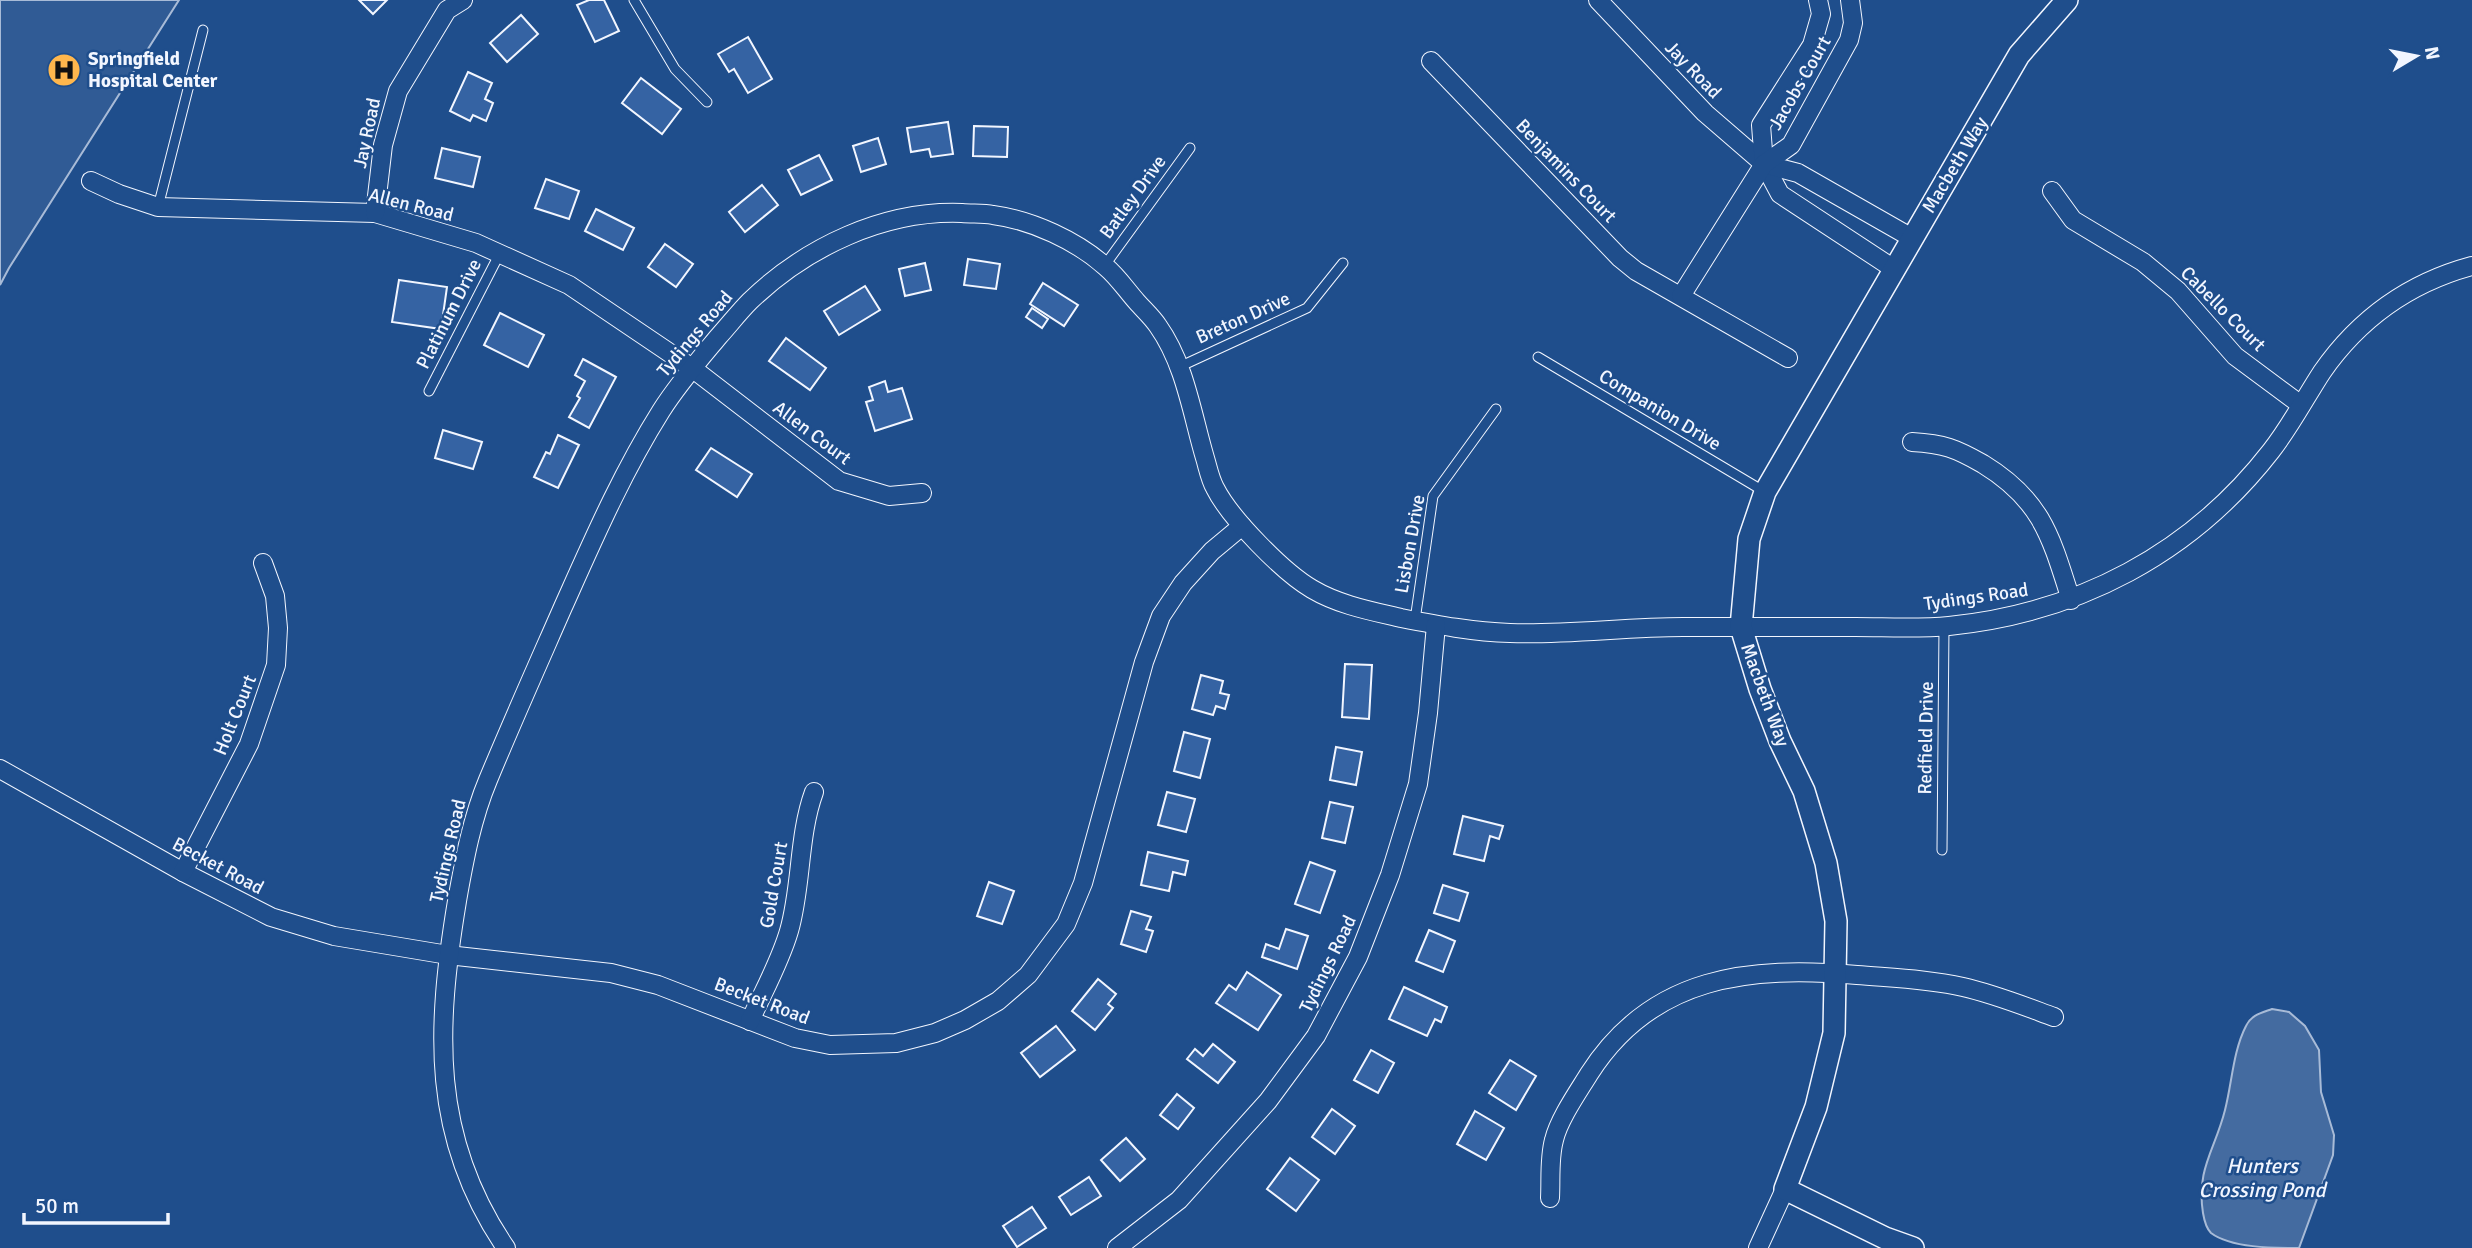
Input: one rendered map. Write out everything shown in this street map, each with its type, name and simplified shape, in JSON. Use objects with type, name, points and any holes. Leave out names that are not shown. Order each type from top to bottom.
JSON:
[{"type":"street","name":"Jay Road","points":[[1598,0],[1705,113],[1764,164],[1780,194],[1894,268]]},
{"type":"street","name":"Jacobs Court","points":[[1764,164],[1761,125],[1812,45],[1821,14],[1818,0]]},
{"type":"street","name":"Jacobs Court","points":[[1764,164],[1791,145],[1849,40],[1853,23],[1850,0]]},
{"type":"street","name":"Macbeth Way","points":[[1758,1248],[1785,1189],[1816,1107],[1833,1033],[1836,921],[1826,863],[1804,791],[1780,741],[1760,689],[1741,627],[1749,539],[1765,492],[2019,55],[2067,0]]},
{"type":"street","name":"Jay Road","points":[[376,213],[383,145],[397,91],[449,3]]},
{"type":"street","name":"Benjamins Court","points":[[1431,61],[1620,258],[1636,271],[1788,358]]},
{"type":"street","name":"Jay Road","points":[[1764,164],[1798,173],[1912,238]]},
{"type":"street","points":[[1681,296],[1764,164]]},
{"type":"street","name":"Allen Road","points":[[91,181],[158,207],[376,213],[476,243],[569,285],[692,368]]},
{"type":"street","name":"Cabello Court","points":[[2052,191],[2073,220],[2143,262],[2178,291],[2235,356],[2301,405]]},
{"type":"street","name":"Tydings Road","points":[[506,1248],[485,1217],[464,1168],[443,1079],[442,1023],[448,954],[461,878],[482,795],[602,519],[666,403],[692,368],[752,299],[797,264],[863,229],[895,218],[944,213],[993,215],[1036,226],[1075,246],[1105,265],[1160,328],[1179,366],[1215,489],[1242,526],[1296,578],[1321,594],[1363,610],[1436,625],[1521,634],[1645,627],[1944,626],[2014,616],[2071,600],[2162,554],[2237,491],[2274,448],[2326,366],[2370,317],[2418,286],[2441,275],[2472,266]]},
{"type":"street","name":"Allen Court","points":[[692,368],[839,481],[889,496],[922,493]]},
{"type":"street","points":[[1912,442],[1939,443],[1959,450],[2000,475],[2025,496],[2042,521],[2057,555],[2071,600]]},
{"type":"street","name":"Becket Road","points":[[0,769],[183,872],[271,917],[334,936],[448,954],[611,973],[659,985],[795,1038],[830,1045],[896,1043],[934,1033],[965,1020],[998,1001],[1028,975],[1066,924],[1083,883],[1144,662],[1161,615],[1183,583],[1242,526]]},
{"type":"street","name":"Holt Court","points":[[183,872],[249,744],[276,665],[278,628],[275,596],[263,563]]},
{"type":"street","name":"Tydings Road","points":[[1117,1248],[1180,1200],[1268,1101],[1316,1036],[1359,957],[1390,875],[1418,784],[1436,625]]},
{"type":"street","name":"Gold Court","points":[[750,1021],[788,932],[796,896],[807,810],[814,792]]},
{"type":"street","points":[[1550,1198],[1554,1138],[1599,1060],[1626,1029],[1654,1008],[1685,991],[1740,975],[1836,973],[1914,979],[1961,986],[2005,998],[2054,1017]]},
{"type":"street","points":[[1785,1189],[1885,1238],[1913,1248]]},
{"type":"lane","points":[[634,0],[675,69],[707,102]]},
{"type":"lane","points":[[158,207],[203,30]]},
{"type":"lane","name":"Batley Drive","points":[[1105,265],[1190,148]]},
{"type":"lane","name":"Platinum Drive","points":[[429,391],[500,253]]},
{"type":"lane","name":"Breton Drive","points":[[1179,366],[1307,308],[1343,263]]},
{"type":"lane","name":"Companion Drive","points":[[1538,357],[1765,492]]},
{"type":"lane","name":"Lisbon Drive","points":[[1415,620],[1433,496],[1496,409]]},
{"type":"lane","name":"Redfield Drive","points":[[1942,850],[1944,626]]},
{"type":"shaded area","name":"Springfield Hospital Center","points":[[0,0],[179,0],[0,285]]},
{"type":"water","name":"Hunters Crossing Pond","points":[[2272,1009],[2289,1012],[2305,1026],[2319,1050],[2321,1092],[2334,1135],[2333,1155],[2299,1248],[2253,1246],[2219,1238],[2211,1233],[2203,1213],[2204,1172],[2225,1110],[2235,1056],[2251,1019]]},
{"type":"building","points":[[359,0],[387,0],[373,14]]},
{"type":"building","points":[[589,0],[604,0],[619,31],[595,42],[577,5]]},
{"type":"building","points":[[521,15],[538,34],[507,62],[490,43]]},
{"type":"building","points":[[748,37],[772,79],[748,93],[734,69],[729,72],[718,54]]},
{"type":"building","points":[[468,72],[492,83],[485,99],[493,103],[486,121],[473,115],[470,121],[450,111]]},
{"type":"building","points":[[641,78],[681,109],[662,134],[622,103]]},
{"type":"building","points":[[948,122],[953,154],[931,157],[929,149],[911,152],[907,128]]},
{"type":"building","points":[[974,126],[1008,127],[1007,157],[973,156]]},
{"type":"building","points":[[878,138],[886,164],[861,172],[853,146]]},
{"type":"building","points":[[442,148],[480,157],[473,187],[435,178]]},
{"type":"building","points":[[819,155],[832,180],[801,195],[788,170]]},
{"type":"building","points":[[546,179],[579,191],[569,219],[535,208]]},
{"type":"building","points":[[762,185],[778,205],[745,232],[729,212]]},
{"type":"building","points":[[596,209],[634,228],[623,250],[585,231]]},
{"type":"building","points":[[665,244],[693,264],[676,287],[648,267]]},
{"type":"building","points":[[968,259],[1000,264],[996,289],[964,285]]},
{"type":"building","points":[[925,263],[931,290],[905,296],[899,269]]},
{"type":"building","points":[[399,280],[447,287],[441,329],[392,322]]},
{"type":"building","points":[[1043,283],[1078,305],[1064,326],[1030,304]]},
{"type":"building","points":[[865,286],[880,310],[839,335],[824,311]]},
{"type":"building","points":[[1032,308],[1048,319],[1042,328],[1026,317]]},
{"type":"building","points":[[500,313],[544,335],[528,367],[484,345]]},
{"type":"building","points":[[786,338],[826,368],[810,390],[769,361]]},
{"type":"building","points":[[583,359],[616,377],[589,428],[569,417],[580,398],[577,396],[585,381],[575,375]]},
{"type":"building","points":[[885,381],[888,392],[902,388],[912,419],[875,431],[866,402],[873,400],[869,387]]},
{"type":"building","points":[[443,430],[482,442],[473,469],[435,458]]},
{"type":"building","points":[[558,435],[579,445],[558,488],[534,477],[546,452],[550,454]]},
{"type":"building","points":[[711,448],[752,474],[737,497],[696,470]]},
{"type":"building","points":[[1345,664],[1372,665],[1369,719],[1342,717]]},
{"type":"building","points":[[1201,675],[1223,681],[1220,693],[1229,695],[1225,709],[1216,706],[1213,715],[1192,709]]},
{"type":"building","points":[[1184,732],[1210,739],[1200,778],[1174,771]]},
{"type":"building","points":[[1336,747],[1362,752],[1356,785],[1330,780]]},
{"type":"building","points":[[1167,792],[1195,799],[1186,832],[1158,825]]},
{"type":"building","points":[[1330,802],[1353,807],[1345,843],[1322,838]]},
{"type":"building","points":[[1463,816],[1503,826],[1499,839],[1490,836],[1484,861],[1454,854]]},
{"type":"building","points":[[1148,852],[1188,861],[1185,875],[1173,872],[1169,891],[1141,885]]},
{"type":"building","points":[[1310,862],[1335,871],[1320,913],[1295,904]]},
{"type":"building","points":[[989,882],[1014,891],[1002,924],[977,916]]},
{"type":"building","points":[[1443,885],[1468,893],[1459,921],[1434,913]]},
{"type":"building","points":[[1131,911],[1151,917],[1146,929],[1153,931],[1146,952],[1121,944]]},
{"type":"building","points":[[1286,929],[1308,936],[1297,969],[1262,957],[1266,944],[1279,949]]},
{"type":"building","points":[[1429,930],[1455,941],[1443,972],[1416,961]]},
{"type":"building","points":[[1247,972],[1281,995],[1258,1030],[1216,1003],[1229,985],[1236,990]]},
{"type":"building","points":[[1098,979],[1116,994],[1108,1004],[1113,1008],[1095,1030],[1072,1011]]},
{"type":"building","points":[[1404,987],[1447,1007],[1441,1022],[1435,1019],[1427,1036],[1389,1019]]},
{"type":"building","points":[[1056,1026],[1075,1050],[1040,1077],[1021,1053]]},
{"type":"building","points":[[1213,1044],[1235,1062],[1218,1083],[1187,1059],[1195,1049],[1203,1056]]},
{"type":"building","points":[[1371,1050],[1394,1063],[1378,1093],[1354,1080]]},
{"type":"building","points":[[1510,1060],[1536,1076],[1516,1110],[1489,1093]]},
{"type":"building","points":[[1177,1094],[1194,1108],[1178,1129],[1160,1115]]},
{"type":"building","points":[[1332,1109],[1355,1126],[1335,1154],[1312,1137]]},
{"type":"building","points":[[1475,1111],[1504,1128],[1486,1160],[1457,1144]]},
{"type":"building","points":[[1126,1138],[1145,1159],[1120,1181],[1101,1160]]},
{"type":"building","points":[[1290,1158],[1319,1180],[1296,1211],[1267,1189]]},
{"type":"building","points":[[1089,1177],[1101,1196],[1071,1215],[1059,1197]]},
{"type":"building","points":[[1032,1207],[1046,1228],[1017,1247],[1003,1226]]},
{"type":"place","name":"Springfield Hospital Center","points":[[64,70]]}]
